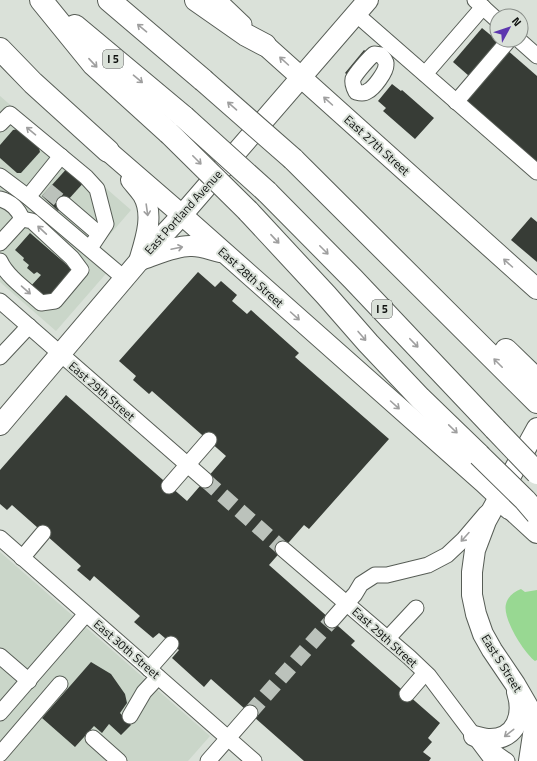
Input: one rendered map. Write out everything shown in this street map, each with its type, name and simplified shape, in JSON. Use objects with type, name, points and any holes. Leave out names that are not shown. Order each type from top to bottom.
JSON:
[{"type":"highway","name":"I 5","points":[[42,0],[184,117],[267,192],[364,290],[537,473]]},
{"type":"highway","points":[[42,0],[93,64],[169,133],[248,211],[420,398],[525,500],[537,514]]},
{"type":"highway","points":[[109,0],[441,288],[534,388]]},
{"type":"highway","points":[[196,0],[246,35],[265,44]]},
{"type":"highway","points":[[0,49],[33,83],[115,158]]},
{"type":"highway","points":[[499,497],[537,532]]},
{"type":"main road","name":"East Portland Avenue","points":[[2,421],[61,354],[124,278],[182,215],[362,7]]},
{"type":"main road","name":"East 27th Street","points":[[265,44],[537,289]]},
{"type":"main road","name":"East 28th Street","points":[[115,158],[182,215],[499,497],[537,540]]},
{"type":"main road","points":[[115,158],[143,195],[148,209],[148,234],[140,260]]},
{"type":"main road","points":[[140,260],[166,251],[190,246],[201,247],[224,253]]},
{"type":"main road","name":"East S Street","points":[[529,761],[535,718],[483,634],[476,614],[472,595],[472,572],[475,550],[486,521],[537,428]]},
{"type":"main road","points":[[474,736],[488,740],[499,738],[506,736],[514,728],[520,713],[520,700],[515,684]]},
{"type":"street","name":"East 27th Street","points":[[219,0],[265,44]]},
{"type":"street","points":[[425,74],[479,4],[489,13]]},
{"type":"street","points":[[362,7],[384,48],[425,74],[537,172]]},
{"type":"street","points":[[456,102],[502,48]]},
{"type":"street","name":"East 28th Street","points":[[0,62],[115,158]]},
{"type":"street","points":[[0,124],[10,114],[61,156],[97,189],[106,224],[90,248]]},
{"type":"street","points":[[28,197],[43,187],[61,156]]},
{"type":"street","points":[[0,176],[28,197],[124,278]]},
{"type":"street","points":[[0,199],[9,202],[16,207],[22,219]]},
{"type":"street","points":[[64,204],[99,234]]},
{"type":"street","points":[[0,243],[22,219]]},
{"type":"street","points":[[0,261],[8,274],[41,303],[55,301],[81,270],[72,258],[32,221],[22,219]]},
{"type":"street","name":"East 29th Street","points":[[0,301],[205,480]]},
{"type":"street","points":[[0,357],[29,326]]},
{"type":"street","points":[[169,486],[209,440]]},
{"type":"street","points":[[332,620],[351,598],[379,583],[387,575],[428,565],[447,555],[463,540],[499,497]]},
{"type":"street","points":[[22,558],[43,533]]},
{"type":"street","name":"East 30th Street","points":[[1,540],[254,761]]},
{"type":"street","name":"East 29th Street","points":[[283,549],[351,598],[388,638],[425,673],[493,761]]},
{"type":"street","points":[[388,638],[416,608]]},
{"type":"street","points":[[0,713],[86,614]]},
{"type":"street","points":[[130,716],[172,644]]},
{"type":"street","points":[[1,659],[29,681]]},
{"type":"street","points":[[407,694],[425,673]]},
{"type":"street","points":[[0,754],[60,684]]},
{"type":"street","points":[[208,761],[250,713]]},
{"type":"street","name":"East 29th Street","points":[[474,736],[489,749],[507,761]]},
{"type":"street","points":[[93,738],[119,761]]},
{"type":"shaded area","points":[[0,96],[131,210],[100,246],[117,261],[56,331],[0,282]]},
{"type":"shaded area","points":[[0,552],[210,736],[188,761],[6,761],[0,756]]},
{"type":"shaded area","points":[[521,589],[525,592],[537,590],[537,660],[535,661],[525,651],[507,618],[507,601],[514,593]]},
{"type":"building","points":[[482,28],[489,34],[489,48],[494,48],[469,76],[453,62]]},
{"type":"building","points":[[364,50],[369,54],[349,76],[345,73]]},
{"type":"building","points":[[507,50],[537,76],[537,163],[464,99]]},
{"type":"building","points":[[392,84],[401,91],[402,90],[434,118],[415,139],[383,111],[386,108],[378,101]]},
{"type":"building","points":[[18,129],[39,148],[40,152],[21,173],[17,173],[0,158],[0,145],[13,130]]},
{"type":"building","points":[[70,165],[86,180],[58,211],[42,196]]},
{"type":"building","points":[[531,217],[537,222],[537,262],[511,240]]},
{"type":"building","points":[[30,233],[74,271],[49,299],[44,294],[40,298],[29,288],[41,275],[37,272],[34,274],[27,268],[29,265],[15,250]]},
{"type":"building","points":[[198,272],[215,287],[221,281],[237,295],[232,301],[247,314],[251,310],[299,353],[295,357],[389,439],[309,529],[304,525],[269,565],[355,641],[351,645],[440,723],[428,738],[432,742],[423,752],[431,758],[429,761],[304,761],[211,679],[204,687],[172,658],[179,650],[159,633],[153,638],[134,622],[140,616],[94,576],[90,581],[77,570],[81,566],[12,505],[7,510],[0,504],[0,470],[66,395],[187,501],[226,456],[152,391],[149,394],[133,380],[136,376],[119,361]]},
{"type":"building","points":[[91,662],[111,674],[125,694],[127,703],[120,713],[131,725],[121,735],[109,724],[102,733],[94,726],[75,747],[42,718]]},
{"type":"tunnel","points":[[47,190],[64,204]]},
{"type":"tunnel","points":[[205,480],[283,549]]},
{"type":"tunnel","points":[[250,713],[332,620]]}]
